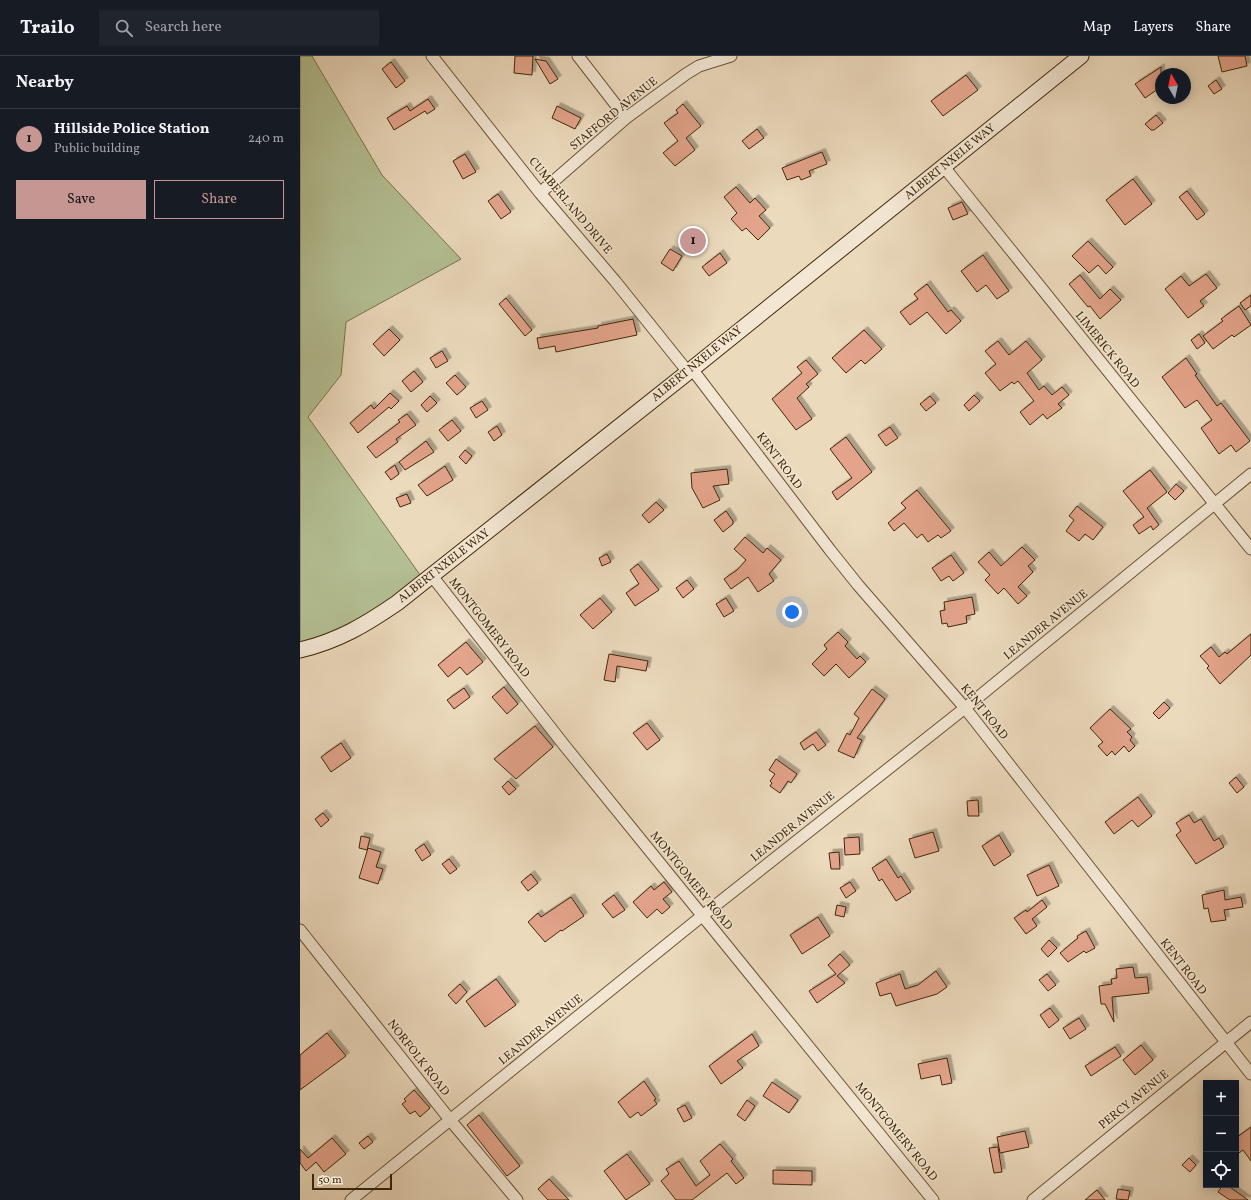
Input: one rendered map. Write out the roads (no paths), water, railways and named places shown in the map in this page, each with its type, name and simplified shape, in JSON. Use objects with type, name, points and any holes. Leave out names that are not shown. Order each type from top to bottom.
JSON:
[{"type":"main road","name":"ALBERT NXELE WAY","points":[[300,650],[318,646],[363,626],[432,576],[690,371],[1081,56]]},
{"type":"street","name":"CUMBERLAND DRIVE","points":[[432,56],[540,193],[690,371]]},
{"type":"street","points":[[578,56],[626,118]]},
{"type":"street","name":"STAFFORD AVENUE","points":[[540,193],[626,118],[686,74],[699,66],[732,56]]},
{"type":"street","name":"LIMERICK ROAD","points":[[944,167],[1251,549]]},
{"type":"street","name":"KENT ROAD","points":[[690,371],[853,579],[965,708],[1251,1074]]},
{"type":"street","name":"LEANDER AVENUE","points":[[351,1200],[702,916],[965,708],[1251,474]]},
{"type":"street","name":"MONTGOMERY ROAD","points":[[432,576],[564,745],[933,1200]]},
{"type":"street","name":"NORFOLK ROAD","points":[[300,930],[450,1121],[517,1200]]},
{"type":"street","name":"PERCY AVENUE","points":[[1033,1200],[1251,1022]]},
{"type":"place","name":"Hillside Police Station","points":[[693,241]]}]
